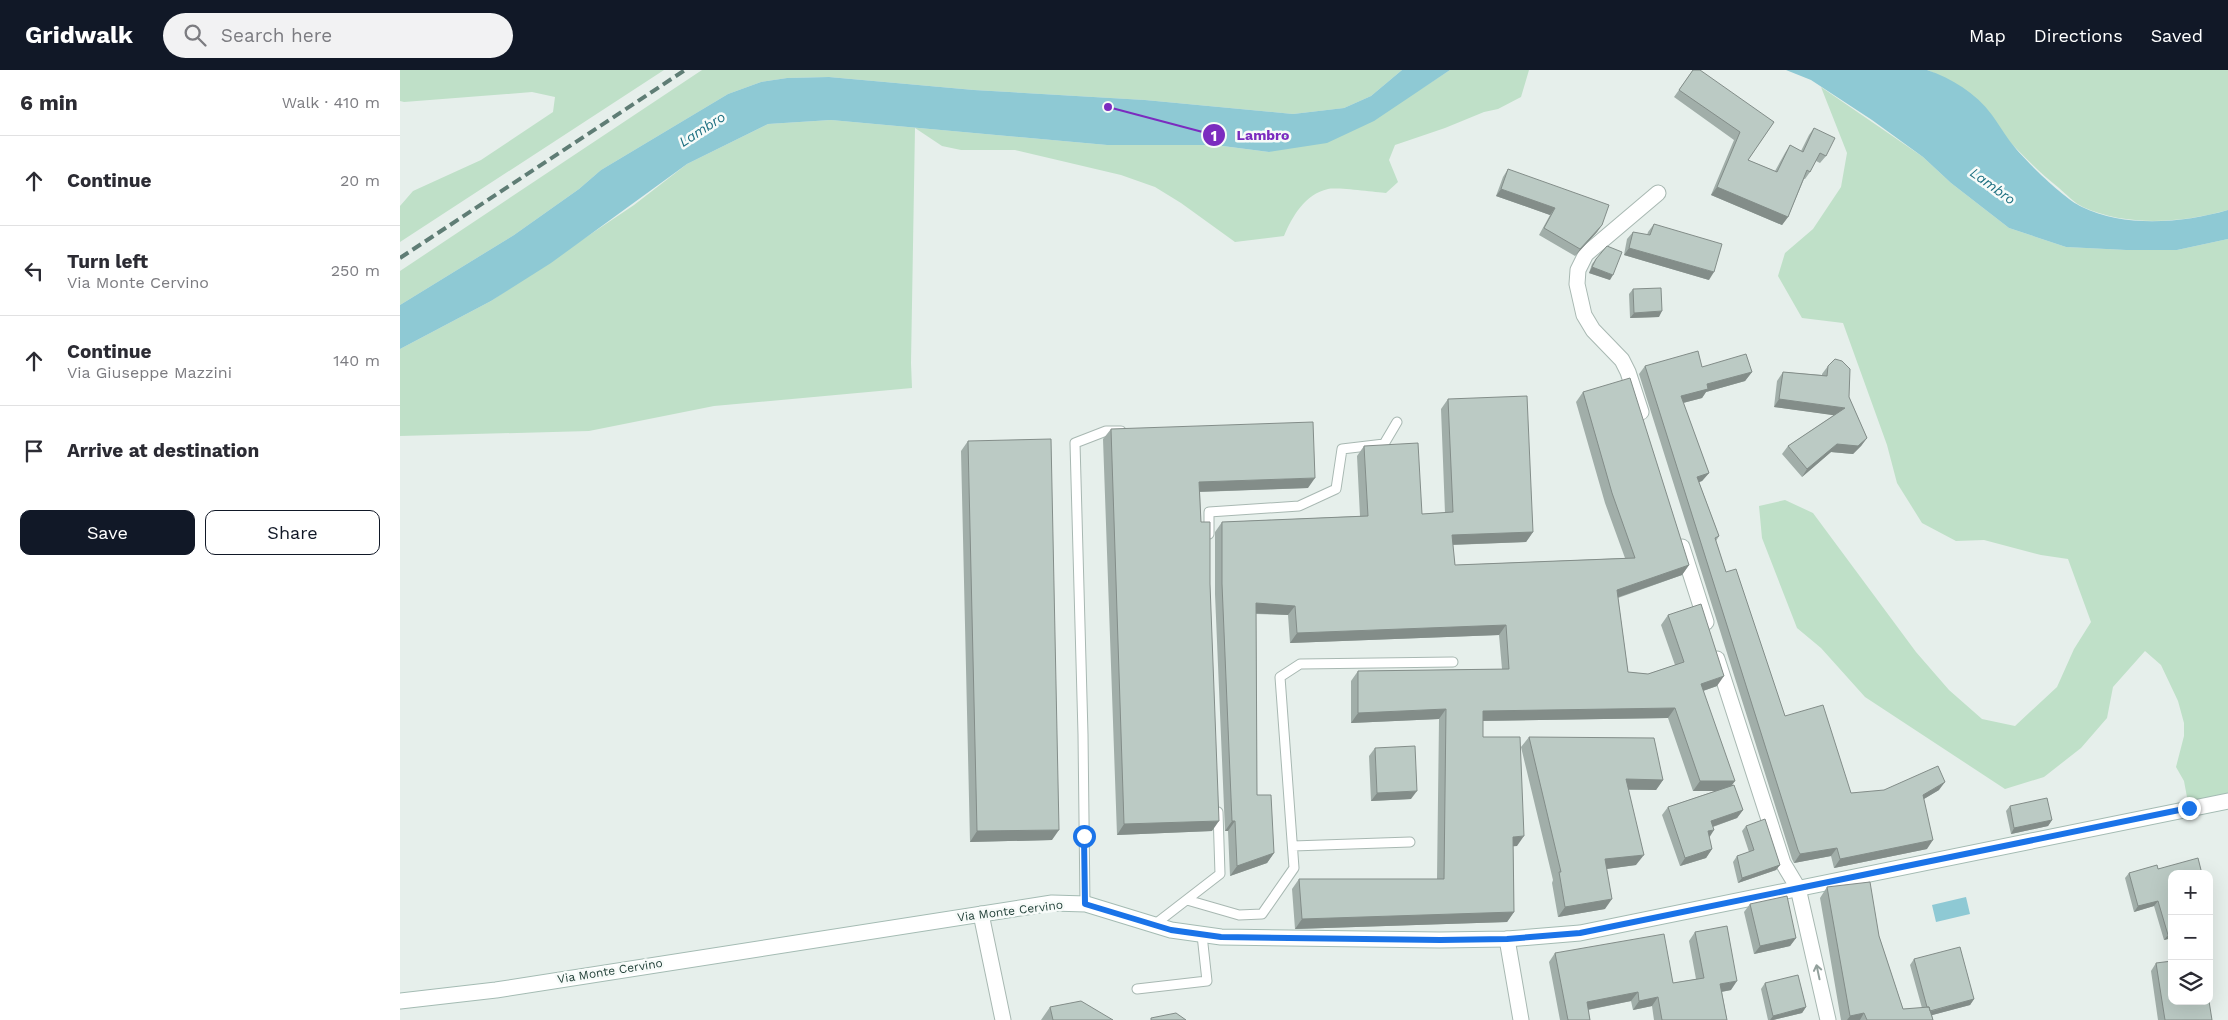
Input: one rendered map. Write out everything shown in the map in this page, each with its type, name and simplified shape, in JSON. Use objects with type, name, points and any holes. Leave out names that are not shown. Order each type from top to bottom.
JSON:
[{"type":"street","points":[[1646,427],[1628,372],[1622,360],[1593,330],[1584,315],[1577,284],[1578,270],[1586,254],[1658,192]]},
{"type":"street","points":[[1677,529],[1783,863],[1798,888],[1828,1020]]},
{"type":"street","name":"Via Monte Cervino","points":[[400,1001],[496,990],[1052,903],[1085,904],[1154,925],[1202,935],[1430,940],[1507,939],[1580,933],[2228,801]]},
{"type":"street","points":[[981,914],[1003,1020]]},
{"type":"street","points":[[1507,939],[1521,1020]]},
{"type":"lane","points":[[1209,548],[1209,512],[1299,506],[1336,489],[1342,449],[1384,444],[1397,422]]},
{"type":"lane","points":[[1085,904],[1083,734],[1075,443],[1106,431],[1135,430]]},
{"type":"lane","points":[[1187,900],[1240,915],[1262,914],[1294,868],[1280,676],[1300,664],[1453,662]]},
{"type":"lane","points":[[1154,925],[1220,874],[1218,799]]},
{"type":"lane","points":[[1293,846],[1410,842]]},
{"type":"lane","points":[[1137,989],[1207,981],[1202,935]]},
{"type":"green space","points":[[400,70],[664,70],[400,242],[400,206],[413,191],[481,160],[553,112],[555,97],[532,92],[404,102],[400,101]]},
{"type":"green space","points":[[702,70],[1402,70],[1371,96],[1344,108],[1293,114],[1145,100],[974,90],[829,77],[787,78],[761,82],[728,94],[601,170],[579,189],[514,235],[400,305],[400,271]]},
{"type":"green space","points":[[1450,70],[1529,70],[1521,97],[1498,109],[1484,112],[1395,145],[1389,160],[1398,182],[1386,193],[1328,189],[1313,196],[1300,207],[1284,236],[1235,242],[1181,203],[1155,187],[1121,175],[1015,150],[961,150],[942,146],[915,128],[912,388],[714,406],[589,431],[400,436],[400,349],[491,301],[634,205],[687,164],[768,124],[831,120],[1107,145],[1215,145],[1269,152],[1421,89]]},
{"type":"green space","points":[[1927,70],[2228,70],[2228,210],[2192,218],[2155,221],[2118,218],[2083,207],[2073,201],[2039,171],[1957,89],[1943,78]]},
{"type":"green space","points":[[1821,87],[1923,157],[1951,183],[2009,228],[2066,247],[2177,250],[2228,239],[2228,801],[2189,808],[2184,781],[2176,767],[2184,736],[2184,723],[2178,701],[2161,665],[2145,651],[2113,687],[2107,718],[2081,748],[2044,777],[2005,789],[1865,697],[1821,648],[1797,628],[1762,538],[1759,506],[1785,500],[1813,513],[1916,652],[1949,690],[1982,719],[2015,726],[2057,687],[2074,649],[2091,622],[2068,559],[2041,555],[1984,540],[1956,541],[1922,523],[1897,483],[1887,445],[1843,323],[1802,318],[1778,276],[1785,253],[1813,229],[1841,187],[1847,153]]},
{"type":"water","points":[[1402,70],[1450,70],[1374,121],[1327,143],[1269,152],[1215,145],[1107,145],[831,120],[768,124],[687,164],[551,263],[491,301],[400,349],[400,305],[514,235],[579,189],[601,170],[728,94],[761,82],[787,78],[829,77],[974,90],[1145,100],[1293,114],[1344,108],[1371,96]]},
{"type":"water","points":[[1786,70],[1927,70],[1936,73],[1971,93],[1986,107],[2015,148],[2033,167],[2054,187],[2082,207],[2099,214],[2135,221],[2192,218],[2228,210],[2228,239],[2177,250],[2066,247],[2009,228],[1951,183],[1923,157],[1872,120],[1811,80]]},
{"type":"water","points":[[1966,897],[1970,914],[1936,922],[1932,905]]},
{"type":"building","points":[[1693,70],[1700,70],[1774,122],[1748,160],[1777,172],[1790,145],[1803,152],[1814,128],[1835,138],[1826,156],[1820,153],[1810,172],[1807,170],[1788,217],[1717,187],[1740,132],[1679,90]]},
{"type":"building","points":[[1508,169],[1609,205],[1602,225],[1580,249],[1544,228],[1555,208],[1501,189]]},
{"type":"building","points":[[1654,224],[1722,244],[1714,272],[1629,248],[1633,232],[1650,235]]},
{"type":"building","points":[[1607,246],[1622,252],[1613,275],[1592,267]]},
{"type":"building","points":[[1661,288],[1662,311],[1634,313],[1633,289]]},
{"type":"building","points":[[1698,351],[1702,367],[1746,354],[1752,372],[1707,384],[1708,389],[1681,396],[1709,473],[1697,477],[1719,536],[1715,538],[1726,572],[1736,569],[1785,716],[1823,705],[1851,793],[1884,790],[1938,766],[1945,782],[1923,795],[1933,840],[1840,859],[1837,848],[1800,854],[1798,850],[1645,366]]},
{"type":"building","points":[[1835,359],[1842,361],[1850,369],[1849,397],[1867,438],[1858,446],[1837,444],[1807,469],[1788,446],[1845,408],[1779,399],[1783,372],[1827,376],[1828,366]]},
{"type":"building","points":[[1630,378],[1689,565],[1617,590],[1628,672],[1648,674],[1684,662],[1668,615],[1701,604],[1724,676],[1701,684],[1735,781],[1700,781],[1675,708],[1483,711],[1483,737],[1520,737],[1524,836],[1513,837],[1514,912],[1302,919],[1299,879],[1444,879],[1446,709],[1358,713],[1358,671],[1509,669],[1506,625],[1297,633],[1295,606],[1256,603],[1257,795],[1271,795],[1274,853],[1237,866],[1235,821],[1232,821],[1222,584],[1222,522],[1368,516],[1364,446],[1418,443],[1422,514],[1453,512],[1448,399],[1527,396],[1533,532],[1452,535],[1455,565],[1635,558],[1612,493],[1583,392]]},
{"type":"building","points":[[1313,422],[1315,478],[1199,482],[1201,522],[1210,522],[1210,584],[1219,821],[1124,824],[1111,429]]},
{"type":"building","points":[[1051,439],[1059,830],[977,831],[968,441]]},
{"type":"building","points":[[1529,737],[1654,738],[1663,780],[1626,779],[1644,855],[1605,859],[1612,899],[1565,907],[1559,872],[1561,872]]},
{"type":"building","points":[[1415,746],[1417,791],[1377,793],[1375,748]]},
{"type":"building","points":[[1734,785],[1743,810],[1711,821],[1714,830],[1708,831],[1712,849],[1685,858],[1668,807]]},
{"type":"building","points":[[2047,798],[2052,820],[2014,828],[2010,806]]},
{"type":"building","points":[[1765,819],[1780,865],[1742,878],[1737,856],[1754,850],[1746,826]]},
{"type":"building","points":[[2198,858],[2201,870],[2168,870],[2168,935],[2158,901],[2138,906],[2129,873],[2157,865],[2158,869]]},
{"type":"building","points":[[1870,882],[1879,936],[1903,1009],[1929,1007],[1933,1020],[1867,1020],[1864,1013],[1850,1016],[1827,887]]},
{"type":"building","points":[[1787,896],[1796,938],[1760,946],[1750,904]]},
{"type":"building","points":[[1727,926],[1737,981],[1720,984],[1727,1020],[1662,1020],[1658,997],[1639,1001],[1638,992],[1587,1002],[1590,1020],[1568,1020],[1555,953],[1664,934],[1673,983],[1704,978],[1695,932]]},
{"type":"building","points":[[1960,947],[1974,999],[1930,1011],[1929,1007],[1927,1007],[1914,959]]},
{"type":"building","points":[[2168,962],[2168,1005],[2210,1005],[2212,1020],[2165,1020],[2156,963]]},
{"type":"building","points":[[1798,975],[1806,1007],[1773,1016],[1765,983]]},
{"type":"building","points":[[1081,1001],[1113,1020],[1053,1020],[1050,1007]]},
{"type":"building","points":[[1176,1013],[1186,1020],[1151,1020],[1151,1018]]},
{"type":"railway","points":[[400,258],[685,70]]},
{"type":"place","name":"Lambro","points":[[1108,107]]},
{"type":"route","points":[[1084,836],[1085,904],[1171,930],[1221,937],[1507,939],[1580,933],[2189,808]]}]
